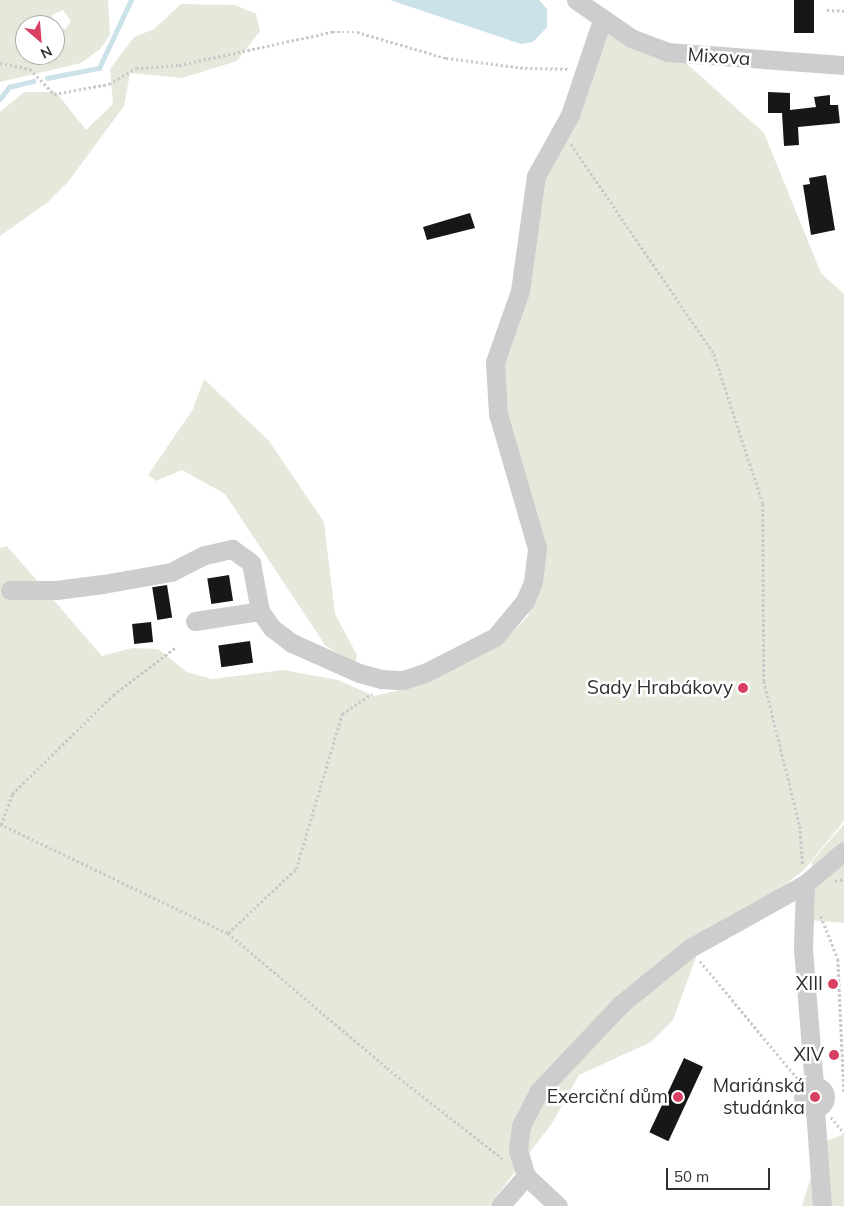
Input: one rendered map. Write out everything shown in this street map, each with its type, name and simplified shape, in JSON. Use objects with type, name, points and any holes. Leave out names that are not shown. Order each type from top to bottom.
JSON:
[{"type":"street","name":"Mixova","points":[[576,0],[602,20],[631,38],[667,52],[842,64]]},
{"type":"street","points":[[10,590],[56,590],[171,572],[205,555],[232,549],[251,563],[260,611],[272,628],[292,643],[359,672],[381,679],[403,680],[470,653],[495,637],[521,607],[533,582],[537,548],[498,414],[494,371],[520,290],[536,176],[562,132],[602,20]]},
{"type":"street","points":[[195,621],[260,611]]},
{"type":"street","points":[[558,1206],[526,1176],[518,1150],[521,1126],[538,1092],[621,1004],[690,948],[804,884],[844,852]]},
{"type":"street","points":[[804,884],[803,949],[810,1086],[802,1097],[806,1106],[815,1109],[822,1206]]},
{"type":"street","points":[[500,1206],[526,1176]]},
{"type":"path","points":[[827,10],[844,11]]},
{"type":"path","points":[[0,63],[30,70],[54,94],[109,84],[136,68],[179,65],[332,32],[358,32],[446,58],[565,71],[572,66]]},
{"type":"path","points":[[562,132],[714,354],[763,504],[764,681],[800,826],[804,884]]},
{"type":"path","points":[[176,647],[114,695],[12,794],[1,824],[228,933],[387,1068],[526,1176]]},
{"type":"path","points":[[228,933],[296,869],[342,714],[374,692]]},
{"type":"path","points":[[832,882],[844,879]]},
{"type":"path","points":[[819,908],[825,934],[838,959],[844,1093]]},
{"type":"path","points":[[690,948],[810,1086]]},
{"type":"shaded area","points":[[0,0],[108,0],[110,35],[100,49],[81,63],[0,82]]},
{"type":"shaded area","points":[[181,4],[235,5],[256,14],[260,31],[237,61],[182,78],[130,73],[124,106],[68,182],[48,202],[0,236],[0,112],[24,92],[56,92],[86,130],[113,104],[110,69],[134,37],[154,29]]},
{"type":"shaded area","points":[[606,26],[686,63],[764,133],[821,273],[844,294],[844,821],[803,871],[699,949],[673,1020],[651,1042],[579,1075],[553,1122],[489,1206],[0,1206],[0,548],[7,546],[102,656],[132,648],[158,649],[187,672],[212,679],[283,670],[338,680],[374,696],[417,686],[499,646],[528,616],[542,554],[495,380],[538,174]]},
{"type":"shaded area","points":[[204,379],[269,441],[324,522],[335,614],[357,655],[355,665],[325,645],[225,494],[182,470],[156,481],[148,475],[193,409]]},
{"type":"shaded area","points":[[844,824],[844,923],[809,920],[816,879],[811,862]]},
{"type":"shaded area","points":[[844,1134],[844,1206],[802,1206],[821,1143]]},
{"type":"water","points":[[390,0],[539,0],[547,9],[547,27],[533,42],[521,44]]},
{"type":"building","points":[[794,0],[814,0],[814,33],[794,33]]},
{"type":"building","points":[[768,92],[790,93],[790,110],[816,107],[814,97],[830,95],[830,105],[838,105],[840,123],[798,127],[799,145],[784,146],[782,113],[768,113]]},
{"type":"building","points":[[826,175],[835,230],[811,235],[803,185],[810,184],[809,178]]},
{"type":"building","points":[[470,213],[475,228],[427,240],[423,227]]},
{"type":"building","points":[[229,575],[233,601],[211,604],[207,578]]},
{"type":"building","points":[[167,585],[172,618],[157,620],[152,587]]},
{"type":"building","points":[[151,622],[153,642],[134,644],[132,624]]},
{"type":"building","points":[[250,641],[253,663],[221,667],[218,645]]},
{"type":"building","name":"Exerciční dům","points":[[684,1058],[703,1067],[668,1141],[649,1132]]},
{"type":"waterway","points":[[47,78],[99,68],[131,0]]},
{"type":"waterway","points":[[0,99],[9,87],[33,81]]},
{"type":"place","name":"Sady Hrabákovy","points":[[743,688]]},
{"type":"place","name":"XIII","points":[[833,984]]},
{"type":"place","name":"XIV","points":[[834,1055]]},
{"type":"place","name":"Exerciční dům","points":[[678,1097]]},
{"type":"place","name":"Mariánská studánka","points":[[815,1097]]}]
